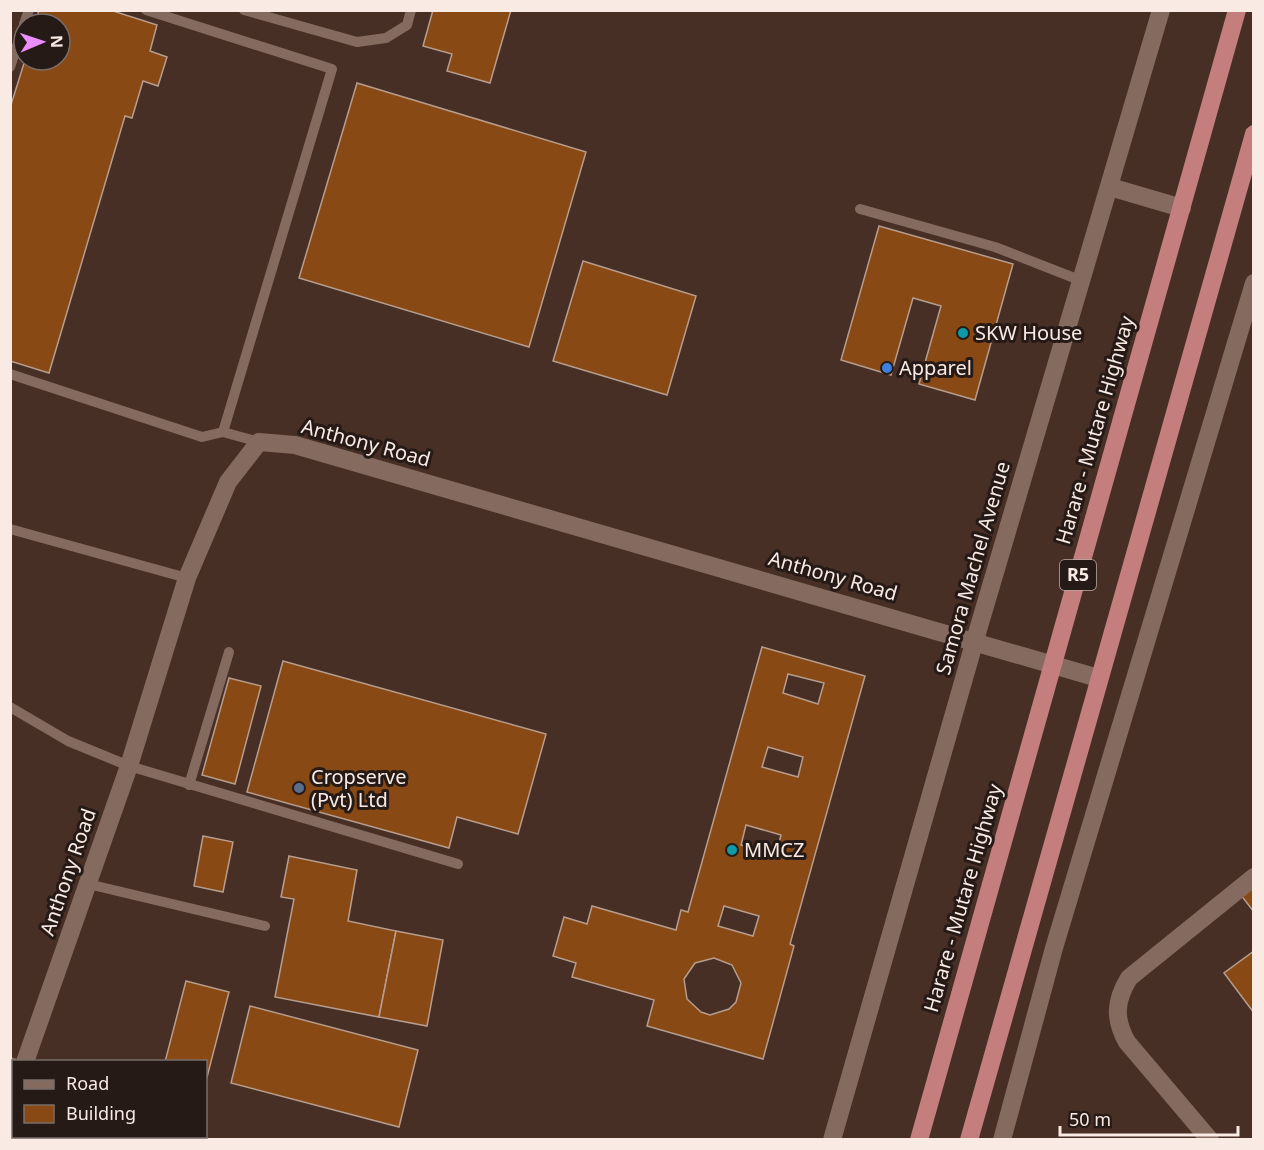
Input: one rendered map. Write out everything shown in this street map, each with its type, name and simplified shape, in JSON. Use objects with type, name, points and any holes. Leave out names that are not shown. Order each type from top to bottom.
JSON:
[{"type":"highway","name":"Harare - Mutare Highway","points":[[919,1140],[1238,10]]},
{"type":"highway","name":"R5","points":[[969,1140],[1098,678],[1254,134]]},
{"type":"street","name":"Samora Machel Avenue","points":[[832,1140],[975,640],[1161,10]]},
{"type":"street","points":[[1110,186],[1182,208]]},
{"type":"street","points":[[1002,1140],[1054,948],[1254,283]]},
{"type":"street","name":"Anthony Road","points":[[26,1060],[129,766],[186,578],[228,482],[259,442],[295,445],[975,640],[1098,678]]},
{"type":"street","points":[[1210,1140],[1127,1042],[1119,1028],[1116,1012],[1120,993],[1129,978],[1254,877]]},
{"type":"lane","points":[[146,10],[332,69],[223,432]]},
{"type":"lane","points":[[243,10],[271,15],[357,42],[386,38],[406,25],[411,10]]},
{"type":"lane","points":[[860,209],[995,247],[1082,281]]},
{"type":"lane","points":[[10,374],[202,436],[223,432],[259,442]]},
{"type":"lane","points":[[10,529],[186,578]]},
{"type":"lane","points":[[189,785],[229,652]]},
{"type":"lane","points":[[10,707],[68,741],[129,766],[458,864]]},
{"type":"lane","points":[[88,884],[265,926]]},
{"type":"building","points":[[39,10],[110,10],[157,25],[150,51],[167,57],[158,86],[143,81],[132,118],[125,116],[49,373],[10,361],[10,108],[21,72],[72,72],[72,12],[38,12]]},
{"type":"building","points":[[433,10],[511,10],[490,83],[447,71],[452,54],[423,46]]},
{"type":"building","points":[[357,83],[586,152],[529,347],[299,278]]},
{"type":"building","name":"SKW House","points":[[879,226],[1013,264],[975,400],[919,384],[941,306],[913,298],[891,375],[841,360]]},
{"type":"building","points":[[583,261],[696,296],[667,395],[553,361]]},
{"type":"building","name":"MMCZ","points":[[762,647],[865,676],[790,944],[794,946],[763,1059],[647,1026],[654,1000],[572,977],[576,963],[553,956],[564,917],[587,924],[592,906],[676,930],[681,910],[688,912]],"holes":[[[788,674],[824,683],[818,704],[783,693]],[[768,747],[803,757],[798,777],[762,767]],[[746,825],[781,835],[776,855],[741,845]],[[724,906],[759,916],[753,936],[718,926]],[[714,958],[732,965],[741,983],[736,1002],[729,1009],[710,1015],[701,1012],[687,999],[684,979],[695,963]]]},
{"type":"building","points":[[283,661],[546,734],[518,834],[457,817],[449,848],[247,792]]},
{"type":"building","points":[[229,678],[261,686],[235,784],[202,775]]},
{"type":"building","points":[[203,836],[233,842],[223,892],[194,886]]},
{"type":"building","points":[[289,856],[357,870],[348,921],[396,931],[379,1017],[275,997],[294,899],[281,897]]},
{"type":"building","points":[[1254,884],[1254,912],[1240,894]]},
{"type":"building","points":[[396,931],[443,940],[427,1026],[379,1017]]},
{"type":"building","points":[[1254,951],[1254,1013],[1224,973]]},
{"type":"building","points":[[186,981],[229,992],[207,1077],[207,1060],[166,1060]]},
{"type":"building","points":[[250,1006],[418,1050],[399,1127],[231,1083]]},
{"type":"place","name":"SKW House","points":[[963,333]]},
{"type":"place","name":"Apparel","points":[[887,368]]},
{"type":"place","name":"Cropserve (Pvt) Ltd","points":[[299,788]]},
{"type":"place","name":"MMCZ","points":[[732,850]]}]
